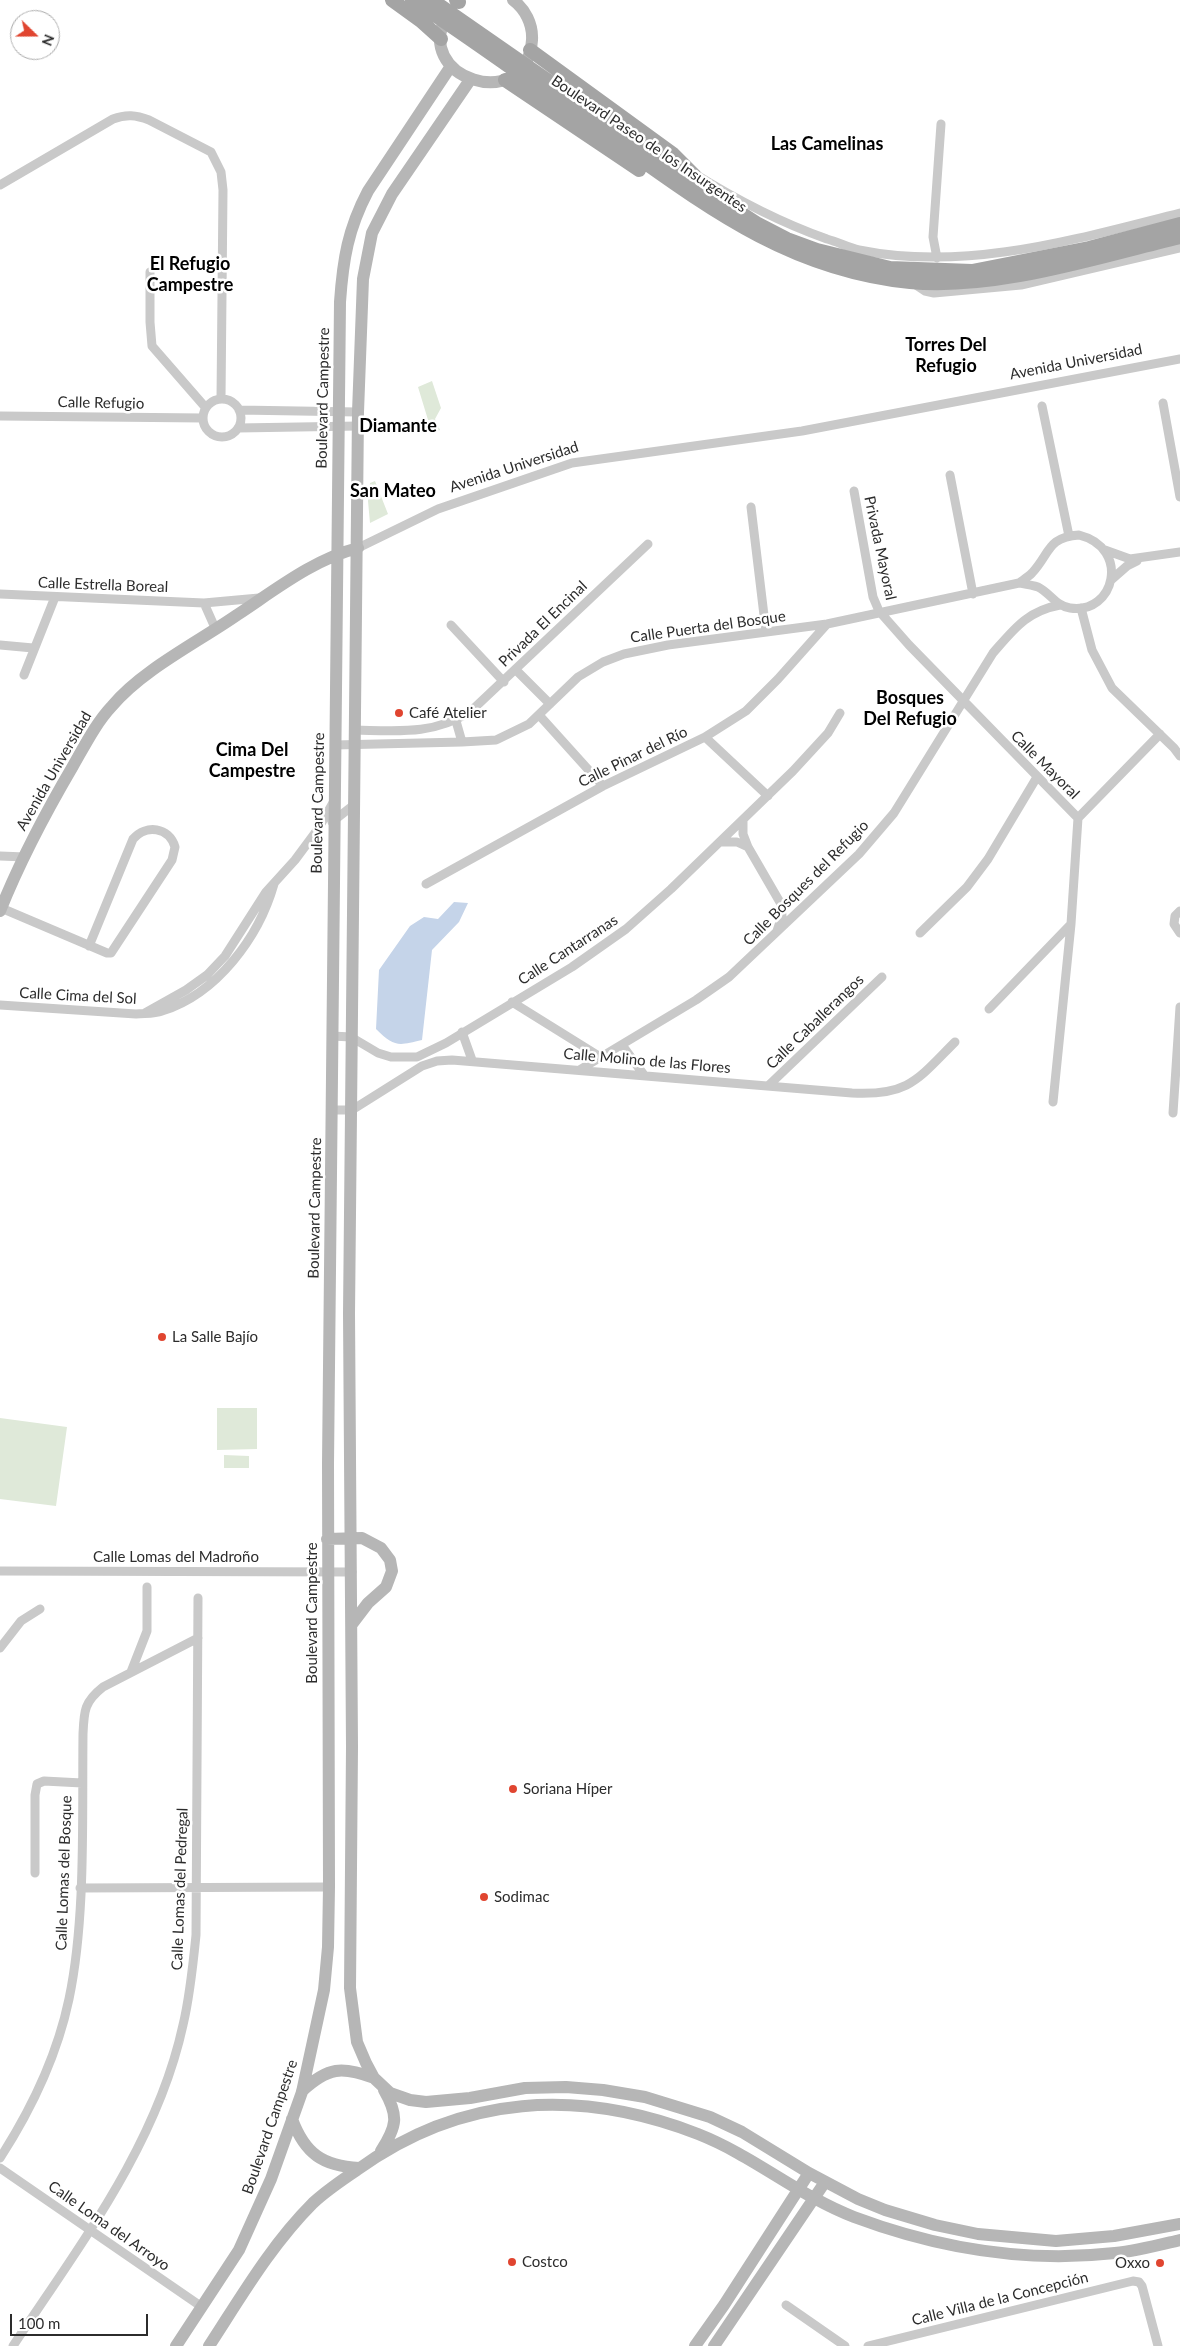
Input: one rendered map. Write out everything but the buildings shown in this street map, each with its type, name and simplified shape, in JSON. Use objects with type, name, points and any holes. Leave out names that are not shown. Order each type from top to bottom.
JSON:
[{"type":"main road","points":[[392,0],[421,21],[441,39]]},
{"type":"main road","name":"Boulevard Paseo de los Insurgentes","points":[[412,0],[454,7]]},
{"type":"main road","name":"Boulevard Paseo de los Insurgentes","points":[[432,0],[454,7],[515,72],[699,193],[751,233],[814,261],[850,272],[911,282],[1001,283],[1092,264],[1176,243]]},
{"type":"main road","points":[[515,72],[656,182],[680,193],[699,193],[692,172],[673,154],[530,50]]},
{"type":"main road","name":"Boulevard Paseo de los Insurgentes","points":[[699,193],[787,239],[852,260],[890,268],[972,271],[1000,267],[1089,248],[1180,224]]},
{"type":"street","points":[[454,7],[441,39],[444,54],[451,66],[470,80],[492,83],[515,72],[530,50],[531,27],[520,2]]},
{"type":"street","name":"Boulevard Campestre","points":[[176,2346],[239,2250],[256,2214],[302,2092],[324,1990],[328,1947],[329,1887],[329,1572],[327,1539],[340,302],[343,264],[349,235],[357,211],[368,191],[451,66]]},
{"type":"street","points":[[380,2153],[392,2131],[395,2113],[357,2042],[350,1988],[352,1572],[350,1537],[349,1304],[352,1110],[351,1037],[356,744],[358,412],[363,279],[372,233],[389,199],[470,80]]},
{"type":"street","points":[[0,185],[113,119],[125,115],[138,116],[149,120],[211,152],[221,172],[223,190],[221,399]]},
{"type":"street","points":[[937,258],[933,237],[942,124]]},
{"type":"street","points":[[692,172],[725,193],[788,226],[859,250],[937,258],[1006,252],[1180,212]]},
{"type":"street","points":[[150,272],[152,346],[206,408]]},
{"type":"street","name":"Avenida Universidad","points":[[0,910],[56,795],[97,725],[112,705],[132,686],[292,578],[338,553],[358,548],[438,509],[572,463],[819,428],[1180,359]]},
{"type":"street","points":[[238,428],[241,419],[239,410],[232,402],[221,399],[210,403],[206,408],[203,418],[208,431],[220,437],[227,436],[238,428],[359,426]]},
{"type":"street","points":[[1163,403],[1180,497]]},
{"type":"street","points":[[1042,406],[1069,536]]},
{"type":"street","points":[[239,410],[358,412]]},
{"type":"street","name":"Calle Refugio","points":[[0,416],[203,418]]},
{"type":"street","points":[[1170,441],[1180,440]]},
{"type":"street","points":[[950,476],[973,594]]},
{"type":"street","name":"Privada Mayoral","points":[[854,491],[873,597],[879,611]]},
{"type":"street","points":[[751,507],[766,632]]},
{"type":"street","points":[[1019,583],[1032,573],[1049,546],[1069,536],[1089,538],[1105,550],[1121,558],[1139,559],[1180,552]]},
{"type":"street","name":"Privada El Encinal","points":[[456,721],[485,700],[648,544]]},
{"type":"street","points":[[1105,550],[1111,564],[1111,580]]},
{"type":"street","points":[[1019,583],[1039,588],[1060,605],[1081,608],[1100,599],[1111,580],[1127,566],[1139,559]]},
{"type":"street","name":"Calle Puerta del Bosque","points":[[335,744],[496,740],[509,736],[530,724],[578,677],[603,662],[624,654],[668,645],[827,624],[879,611],[973,594],[1019,583]]},
{"type":"street","name":"Calle Estrella Boreal","points":[[0,594],[204,602],[263,598]]},
{"type":"street","points":[[24,675],[33,648],[56,597]]},
{"type":"street","points":[[204,602],[216,630]]},
{"type":"street","name":"Calle Bosques del Refugio","points":[[581,1070],[729,977],[859,854],[894,813],[983,668],[1009,634],[1037,611],[1060,605]]},
{"type":"street","points":[[1081,608],[1092,650],[1100,669],[1112,688],[1180,756]]},
{"type":"street","name":"Calle Mayoral","points":[[879,611],[1078,818],[1071,924],[1053,1102]]},
{"type":"street","name":"Calle Pinar del Río","points":[[426,884],[603,786],[705,737],[746,710],[785,672],[827,624]]},
{"type":"street","points":[[451,625],[504,682]]},
{"type":"street","points":[[0,645],[33,648]]},
{"type":"street","points":[[516,670],[550,704]]},
{"type":"street","name":"Calle Cantarranas","points":[[332,1036],[351,1037],[378,1053],[402,1058],[425,1054],[606,946],[671,889],[768,796],[828,733],[840,712]]},
{"type":"street","points":[[539,715],[603,786]]},
{"type":"street","points":[[356,730],[426,730],[456,721],[462,742]]},
{"type":"street","points":[[1078,818],[1160,734]]},
{"type":"street","points":[[705,737],[768,796]]},
{"type":"street","points":[[920,933],[967,887],[988,859],[1037,777]]},
{"type":"street","name":"Calle Cima del Sol","points":[[0,1005],[124,1014],[154,1013],[173,1007],[192,997],[216,980],[248,940],[271,895],[274,884],[318,829],[334,801]]},
{"type":"street","name":"Calle Cima del Sol","points":[[318,829],[334,821],[354,804]]},
{"type":"street","points":[[743,820],[743,834],[748,847],[781,904],[782,916],[777,932]]},
{"type":"street","points":[[0,910],[107,953],[114,952],[172,860],[175,847],[169,835],[155,829],[144,830],[133,839],[90,946]]},
{"type":"street","points":[[720,842],[737,842],[748,847]]},
{"type":"street","points":[[0,856],[25,856]]},
{"type":"street","points":[[1180,911],[1175,916],[1174,924],[1180,933]]},
{"type":"street","points":[[990,1009],[1071,924]]},
{"type":"street","name":"Calle Caballerangos","points":[[768,1086],[882,977]]},
{"type":"street","name":"Calle Cima del Sol","points":[[0,996],[10,1007]]},
{"type":"street","points":[[512,1002],[602,1058]]},
{"type":"street","points":[[1173,1113],[1180,1008]]},
{"type":"street","points":[[462,1032],[472,1060]]},
{"type":"street","name":"Calle Molino de las Flores","points":[[352,1110],[422,1066],[437,1061],[472,1060],[768,1086],[872,1094],[888,1093],[904,1087],[920,1076],[955,1042]]},
{"type":"street","points":[[622,1045],[644,1075]]},
{"type":"street","points":[[333,1110],[352,1110]]},
{"type":"street","points":[[327,1539],[350,1537],[368,1540],[382,1548],[390,1560],[392,1571],[386,1587],[368,1603],[352,1624]]},
{"type":"street","name":"Calle Lomas del Madroño","points":[[0,1571],[352,1572]]},
{"type":"street","points":[[131,1672],[147,1631],[147,1587]]},
{"type":"street","name":"Calle Lomas del Pedregal","points":[[13,2346],[90,2230],[135,2154],[158,2104],[181,2036],[192,1976],[196,1935],[198,1598]]},
{"type":"street","points":[[0,1648],[21,1621],[40,1609]]},
{"type":"street","name":"Calle Lomas del Bosque","points":[[0,2158],[20,2126],[57,2042],[69,1999],[76,1949],[80,1888],[84,1713],[86,1704],[103,1687],[198,1638]]},
{"type":"street","points":[[35,1873],[35,1795],[37,1784],[44,1781],[82,1783]]},
{"type":"street","points":[[80,1888],[329,1887]]},
{"type":"street","points":[[302,2092],[317,2077],[338,2070],[358,2072],[378,2082],[398,2096],[426,2102],[461,2099],[525,2088],[566,2087],[602,2090],[645,2097],[710,2117],[742,2132],[808,2173],[858,2199],[885,2210],[935,2225],[978,2234],[1023,2240],[1056,2241],[1086,2239],[1180,2224]]},
{"type":"street","points":[[208,2346],[286,2233],[313,2203],[380,2153],[423,2131],[492,2110],[564,2104],[600,2106],[639,2114],[702,2136],[754,2162],[814,2199],[880,2226],[929,2241],[972,2250],[1055,2256],[1079,2255],[1116,2253],[1180,2240]]},
{"type":"street","points":[[292,2119],[297,2132],[314,2155],[326,2163],[340,2167],[359,2168]]},
{"type":"street","name":"Calle Loma del Arroyo","points":[[0,2168],[202,2307]]},
{"type":"street","points":[[695,2346],[724,2305],[808,2173]]},
{"type":"street","points":[[714,2346],[825,2182]]},
{"type":"street","name":"Calle Villa de la Concepción","points":[[868,2346],[1124,2282],[1139,2282],[1142,2286],[1158,2346]]},
{"type":"street","points":[[786,2305],[845,2346]]},
{"type":"green space","points":[[432,381],[441,408],[435,419],[440,430],[432,433],[418,387]]},
{"type":"green space","points":[[375,481],[388,514],[370,523],[368,501],[370,483]]},
{"type":"green space","points":[[217,1408],[257,1408],[257,1449],[217,1450]]},
{"type":"green space","points":[[0,1418],[67,1427],[56,1506],[0,1499]]},
{"type":"green space","points":[[224,1455],[249,1456],[249,1468],[224,1468]]},
{"type":"water","points":[[454,902],[468,903],[459,922],[432,950],[422,1040],[402,1044],[392,1042],[376,1029],[379,970],[410,926],[424,917],[438,919]]},
{"type":"place","name":"Café Atelier","points":[[399,713]]},
{"type":"place","name":"La Salle Bajío","points":[[162,1337]]},
{"type":"place","name":"Soriana Híper","points":[[513,1789]]},
{"type":"place","name":"Sodimac","points":[[484,1897]]},
{"type":"place","name":"Costco","points":[[512,2262]]},
{"type":"place","name":"Oxxo","points":[[1160,2263]]},
{"type":"district","name":"Las Camelinas","points":[[827,144]]},
{"type":"district","name":"El Refugio Campestre","points":[[190,274]]},
{"type":"district","name":"Torres Del Refugio","points":[[946,355]]},
{"type":"district","name":"Diamante","points":[[398,426]]},
{"type":"district","name":"San Mateo","points":[[393,491]]},
{"type":"district","name":"Bosques Del Refugio","points":[[910,708]]},
{"type":"district","name":"Cima Del Campestre","points":[[252,760]]}]
